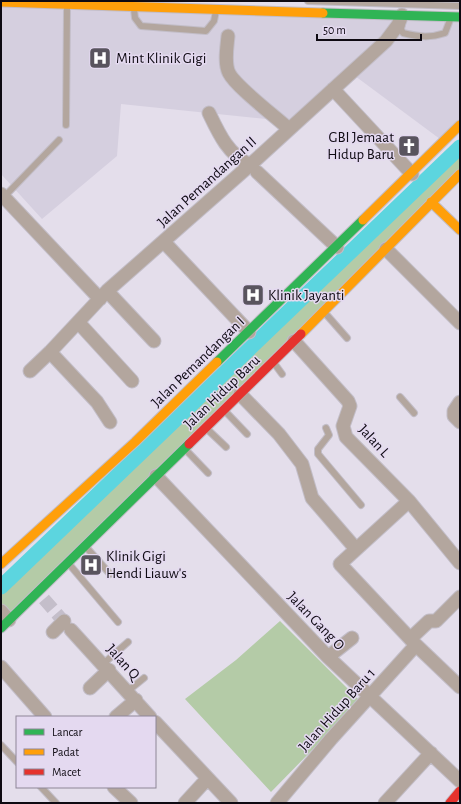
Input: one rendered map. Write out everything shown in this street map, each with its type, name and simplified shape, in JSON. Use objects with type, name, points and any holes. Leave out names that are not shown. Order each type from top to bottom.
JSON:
[{"type":"street","points":[[262,12],[263,1]]},
{"type":"street","points":[[1,2],[262,12],[455,17]]},
{"type":"street","name":"Jalan Pemandangan II","points":[[30,371],[50,352],[103,295],[164,242],[254,168],[289,129],[386,41],[404,15]]},
{"type":"street","points":[[228,36],[226,56],[229,73],[244,90],[289,129]]},
{"type":"street","points":[[334,89],[412,174]]},
{"type":"street","points":[[209,113],[221,140],[242,161],[254,168],[337,247]]},
{"type":"street","name":"Jalan Pemandangan I","points":[[1,564],[135,442],[412,174],[460,125]]},
{"type":"street","name":"Jalan Hidup Baru","points":[[5,620],[41,596],[68,563],[324,312],[460,174]]},
{"type":"street","points":[[4,200],[103,295],[154,341]]},
{"type":"street","points":[[431,202],[460,230]]},
{"type":"street","points":[[164,242],[249,332]]},
{"type":"street","points":[[386,249],[460,323]]},
{"type":"street","points":[[78,322],[132,381]]},
{"type":"street","name":"Jalan L","points":[[294,341],[348,401],[350,406],[343,426],[346,437],[409,500]]},
{"type":"street","points":[[50,352],[97,402],[110,422]]},
{"type":"street","points":[[240,394],[280,434],[302,464],[312,498],[356,549]]},
{"type":"street","points":[[460,402],[454,411],[454,416],[460,422]]},
{"type":"street","name":"Jalan Gang O","points":[[156,476],[328,657],[460,781]]},
{"type":"street","points":[[460,562],[409,500],[340,564],[414,642],[460,687]]},
{"type":"street","name":"Jalan Hidup Baru 1","points":[[277,803],[331,738],[370,698],[429,621],[436,621],[460,597]]},
{"type":"street","name":"Jalan Q","points":[[53,632],[67,625],[149,716]]},
{"type":"street","points":[[328,657],[352,638]]},
{"type":"street","points":[[1,667],[44,716]]},
{"type":"street","points":[[90,688],[106,667]]},
{"type":"street","points":[[117,716],[132,696]]},
{"type":"street","points":[[156,723],[231,803]]},
{"type":"street","points":[[385,803],[431,753]]},
{"type":"street","points":[[185,803],[207,779]]},
{"type":"street","points":[[115,788],[132,803]]},
{"type":"street","points":[[450,803],[460,791]]},
{"type":"lane","points":[[308,1],[460,6]]},
{"type":"lane","points":[[66,5],[66,125]]},
{"type":"lane","points":[[134,7],[135,18],[141,26],[206,31],[214,21],[216,10]]},
{"type":"lane","points":[[404,15],[401,29],[403,33],[420,38],[445,33],[455,17]]},
{"type":"lane","points":[[4,200],[59,140]]},
{"type":"lane","points":[[324,312],[347,338]]},
{"type":"lane","points":[[273,362],[282,374]]},
{"type":"lane","points":[[400,397],[414,413]]},
{"type":"lane","points":[[224,410],[247,434]]},
{"type":"lane","points":[[206,427],[226,448]]},
{"type":"lane","points":[[326,428],[329,435],[318,449],[318,454],[361,505]]},
{"type":"lane","points":[[184,448],[208,473]]},
{"type":"lane","points":[[85,546],[110,574]]},
{"type":"lane","points":[[68,563],[118,622]]},
{"type":"lane","points":[[106,667],[128,642]]},
{"type":"lane","points":[[132,696],[144,678]]},
{"type":"lane","points":[[1,745],[16,761]]},
{"type":"lane","points":[[42,788],[56,803]]},
{"type":"shaded area","points":[[1,1],[460,18],[460,125],[444,142],[351,73],[296,122],[121,104],[117,156],[42,219],[1,174]]},
{"type":"green space","points":[[460,147],[460,174],[1,628],[1,586]]},
{"type":"green space","points":[[280,621],[360,701],[271,792],[185,699],[236,660]]},
{"type":"waterway","points":[[1,587],[460,147]]},
{"type":"tunnel","points":[[44,599],[71,630]]},
{"type":"traffic: fast","points":[[323,13],[460,17]]},
{"type":"traffic: fast","points":[[217,362],[363,220]]},
{"type":"traffic: fast","points":[[1,628],[189,444]]},
{"type":"traffic: slow","points":[[1,2],[323,13]]},
{"type":"traffic: slow","points":[[363,220],[460,125]]},
{"type":"traffic: slow","points":[[301,334],[460,174]]},
{"type":"traffic: slow","points":[[431,202],[460,230]]},
{"type":"traffic: slow","points":[[1,564],[135,442],[217,362]]},
{"type":"traffic: jam","points":[[189,444],[301,334]]},
{"type":"traffic: jam","points":[[450,803],[460,791]]},
{"type":"place","name":"Mint Klinik Gigi","points":[[100,58]]},
{"type":"place","name":"GBI Jemaat Hidup Baru","points":[[409,146]]},
{"type":"place","name":"Klinik Jayanti","points":[[253,295]]},
{"type":"place","name":"Klinik Gigi Hendi Liauw's","points":[[91,565]]}]
